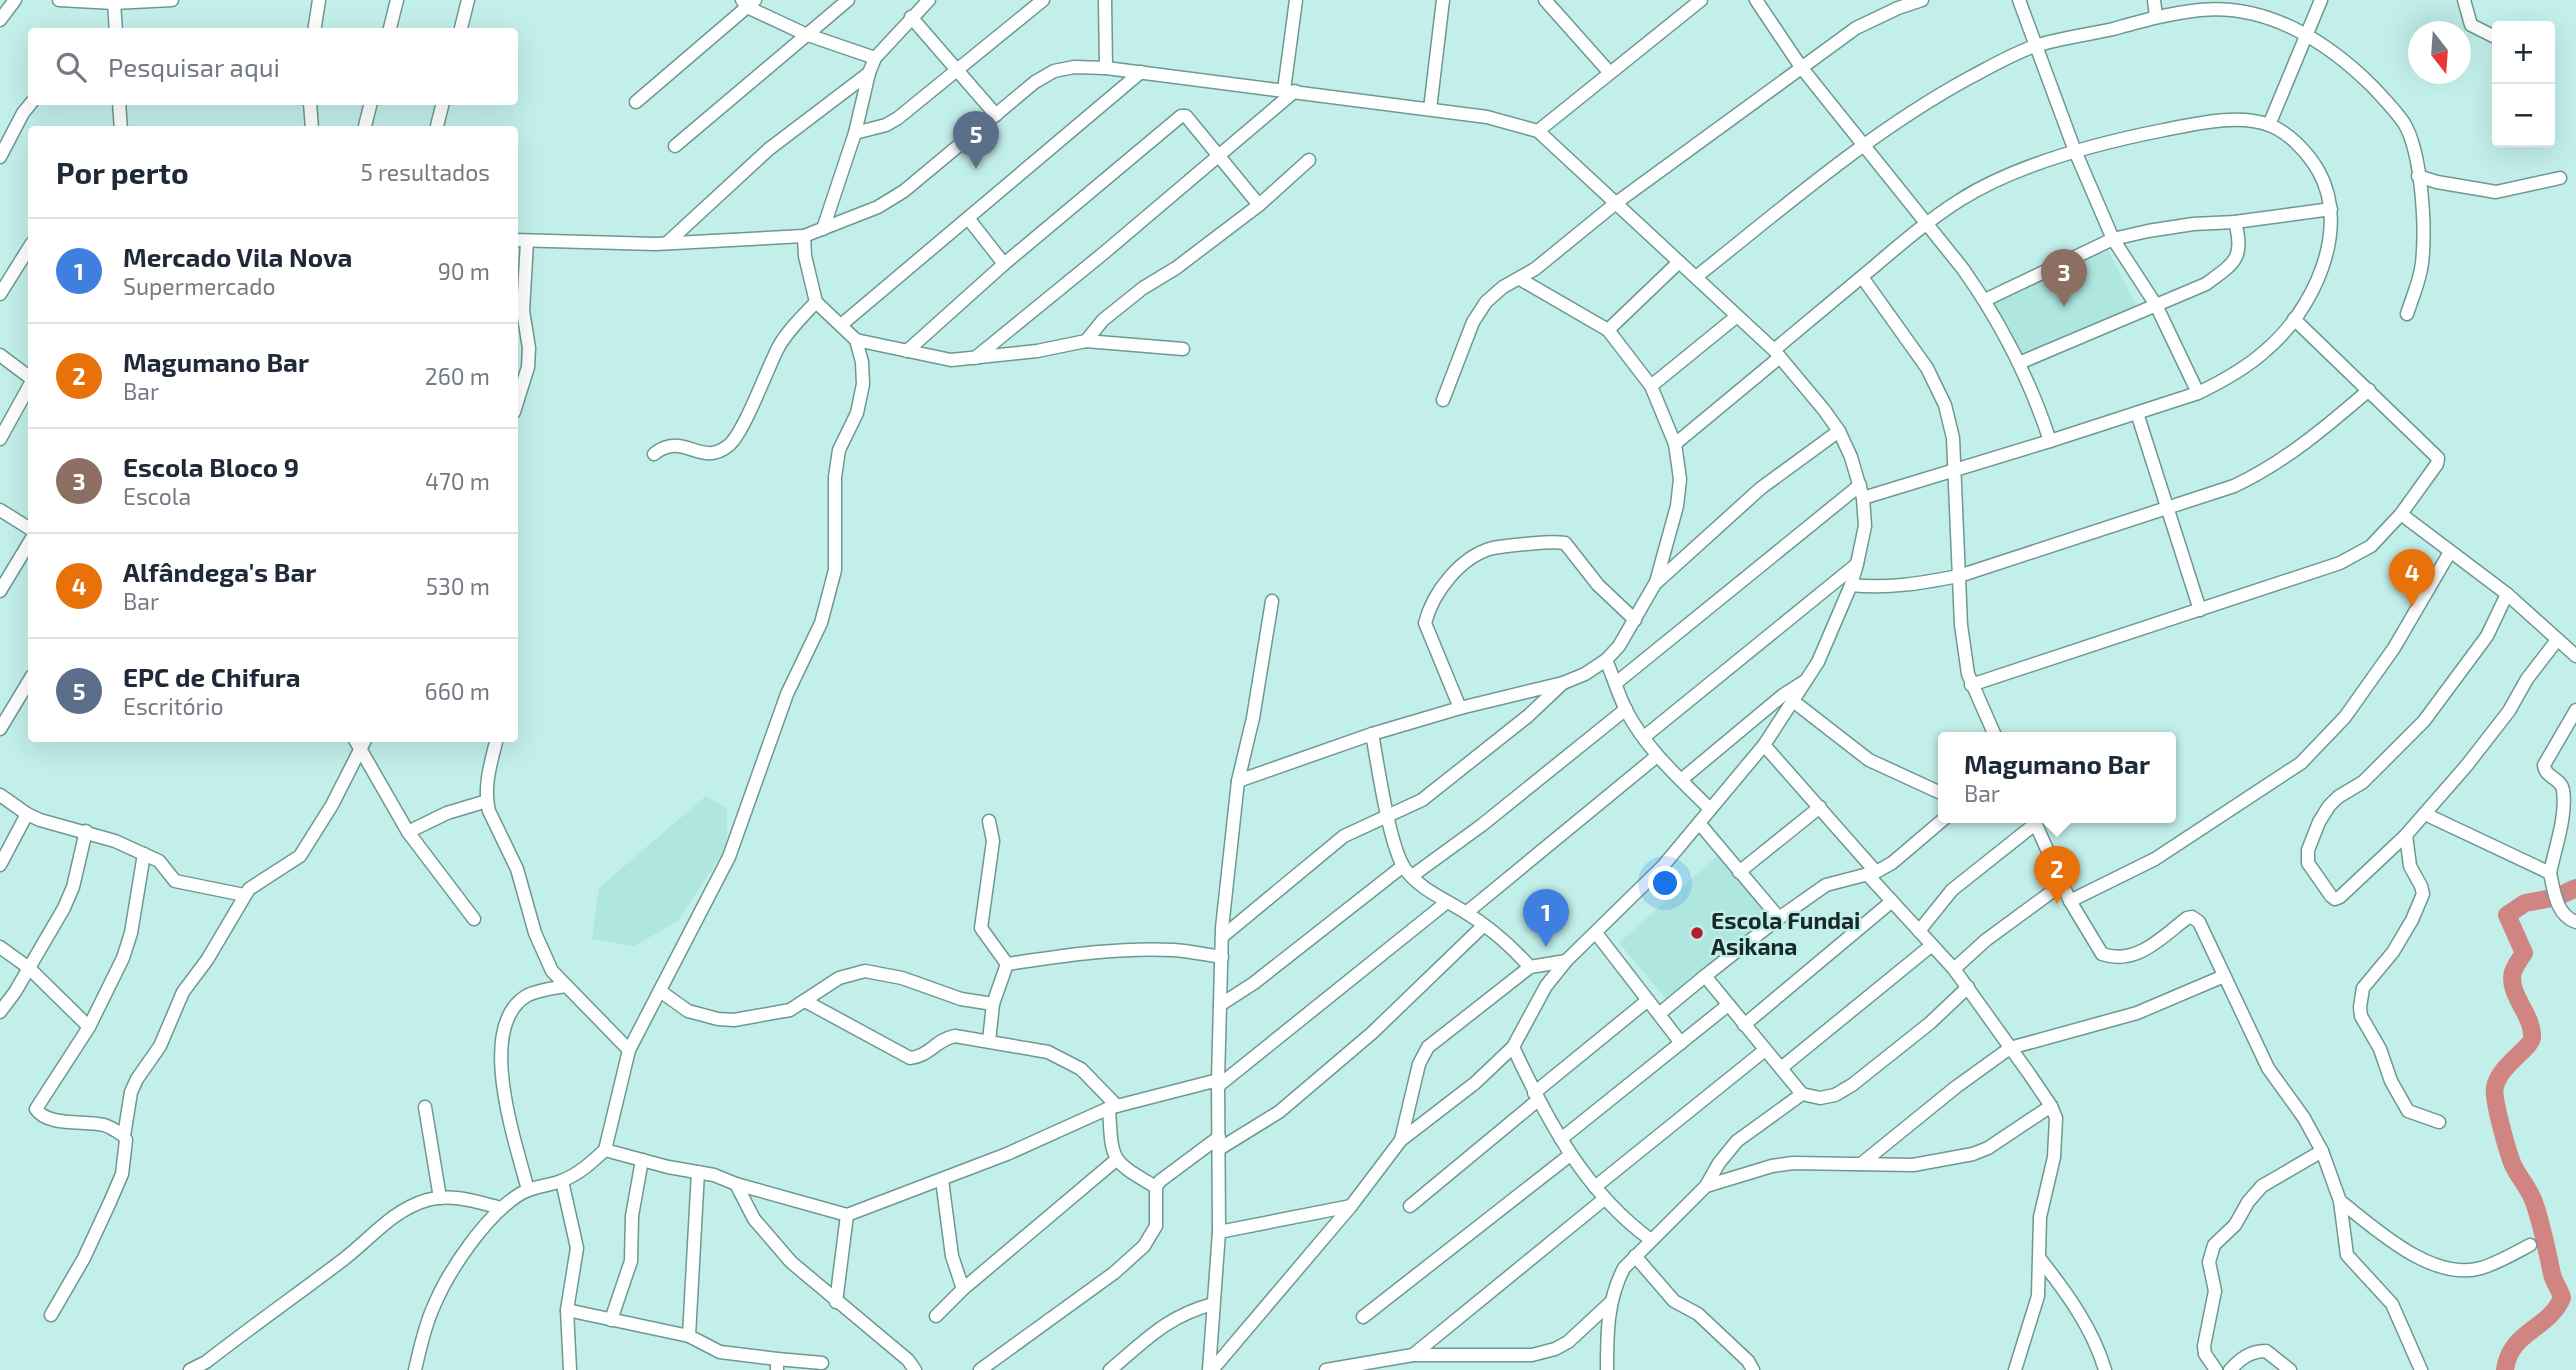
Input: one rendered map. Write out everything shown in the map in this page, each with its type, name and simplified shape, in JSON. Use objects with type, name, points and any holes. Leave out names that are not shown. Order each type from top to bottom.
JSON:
[{"type":"street","points":[[0,20],[15,0]]},
{"type":"street","points":[[59,0],[114,3],[172,0]]},
{"type":"street","points":[[315,28],[319,0]]},
{"type":"street","points":[[391,28],[397,0]]},
{"type":"street","points":[[461,28],[468,0]]},
{"type":"street","points":[[675,146],[848,0]]},
{"type":"street","points":[[823,229],[855,133],[875,58],[911,16],[929,0]]},
{"type":"street","points":[[855,133],[886,125],[898,118],[1043,0]]},
{"type":"street","points":[[1105,0],[1106,68]]},
{"type":"street","points":[[975,358],[1219,155],[1289,90],[1296,0]]},
{"type":"street","points":[[1430,109],[1443,0]]},
{"type":"street","points":[[1545,0],[1610,73]]},
{"type":"street","points":[[1538,131],[1701,0]]},
{"type":"street","points":[[1756,0],[1801,67],[1862,146],[1964,269],[1985,300],[2019,363],[2040,410],[2050,441]]},
{"type":"street","points":[[1443,400],[1473,322],[1486,302],[1503,287],[1520,279],[1616,203],[1856,28],[1922,0]]},
{"type":"street","points":[[2019,0],[2075,151],[2113,239],[2156,305],[2198,393]]},
{"type":"street","points":[[2154,0],[2156,17]]},
{"type":"street","points":[[2269,125],[2321,0]]},
{"type":"street","points":[[2464,0],[2471,25],[2492,36]]},
{"type":"street","points":[[636,102],[748,2],[805,34],[875,58]]},
{"type":"street","points":[[114,3],[116,28]]},
{"type":"street","points":[[1696,277],[1862,146],[1934,97],[1993,65],[2036,46],[2156,17],[2203,10],[2232,11],[2288,25],[2306,33],[2363,77],[2393,108],[2405,125],[2412,143],[2424,226],[2422,265],[2407,314]]},
{"type":"street","points":[[911,16],[996,115]]},
{"type":"street","points":[[518,399],[528,367],[529,348],[523,311],[521,241],[667,243],[804,236],[878,206],[904,191],[1035,82],[1054,71],[1106,68],[1488,117],[1538,131],[1777,354],[1839,431],[1861,491],[1865,526],[1857,564],[1828,642],[1808,679],[1764,745],[1663,866],[1566,961],[1546,986],[1514,1047],[1475,1083],[1401,1140],[1351,1206],[1210,1370]]},
{"type":"street","points":[[841,325],[1141,72]]},
{"type":"street","points":[[667,243],[769,149],[869,73]]},
{"type":"street","points":[[0,157],[30,105]]},
{"type":"street","points":[[119,105],[121,126]]},
{"type":"street","points":[[310,105],[312,126]]},
{"type":"street","points":[[365,126],[370,105]]},
{"type":"street","points":[[437,126],[442,105]]},
{"type":"street","points":[[907,351],[1175,118],[1186,116],[1259,205]]},
{"type":"street","points":[[1616,684],[1861,491],[1955,469],[2050,441],[2198,393],[2229,378],[2267,349],[2294,319],[2323,272],[2331,209],[2327,186],[2313,162],[2292,140],[2269,125],[2242,121],[2211,121],[2075,151],[2000,179],[1961,199],[1925,224],[1675,444]]},
{"type":"street","points":[[1086,341],[1103,320],[1259,205],[1309,160]]},
{"type":"street","points":[[2418,176],[2496,192],[2560,178]]},
{"type":"street","points":[[1985,300],[2113,239],[2193,224],[2235,222],[2331,209]]},
{"type":"street","points":[[968,218],[1004,264]]},
{"type":"street","points":[[2019,363],[2206,284],[2232,265],[2239,251],[2240,242],[2235,222]]},
{"type":"street","points":[[415,1370],[424,1330],[446,1281],[501,1208],[528,1190],[562,1181],[584,1168],[605,1150],[629,1050],[678,960],[729,857],[787,694],[821,623],[835,570],[834,512],[839,450],[857,413],[863,384],[862,362],[856,341],[816,302],[804,236]]},
{"type":"street","points":[[0,294],[28,249]]},
{"type":"street","points":[[1608,330],[1679,262]]},
{"type":"street","points":[[1862,277],[1927,368],[1945,405],[1953,438],[1961,625],[1971,685],[1994,732]]},
{"type":"street","points":[[1238,781],[1372,734],[1460,708],[1563,683],[1585,674],[1606,660],[1619,646],[1635,620],[1656,582],[1678,506],[1680,479],[1675,444],[1651,386],[1608,330],[1520,279]]},
{"type":"street","points":[[654,454],[663,446],[671,444],[705,454],[716,453],[733,442],[779,346],[816,302]]},
{"type":"street","points":[[1651,386],[1737,316]]},
{"type":"street","points":[[1971,685],[2340,563],[2371,546],[2401,514],[2437,464],[2438,458],[2294,319]]},
{"type":"street","points":[[856,341],[951,359],[1037,351],[1086,341],[1183,349]]},
{"type":"street","points":[[0,355],[28,377]]},
{"type":"street","points":[[0,439],[28,387]]},
{"type":"street","points":[[1851,585],[1914,585],[1959,576],[2234,486],[2262,473],[2297,451],[2369,390]]},
{"type":"street","points":[[2137,413],[2200,610]]},
{"type":"street","points":[[1656,582],[1761,488],[1839,431]]},
{"type":"street","points":[[0,510],[28,528]]},
{"type":"street","points":[[2401,514],[2507,594],[2576,656]]},
{"type":"street","points":[[1460,708],[1425,623],[1427,613],[1446,581],[1471,558],[1485,551],[1538,543],[1565,543],[1598,585],[1635,620]]},
{"type":"street","points":[[0,591],[28,545]]},
{"type":"street","points":[[2070,901],[2155,859],[2301,763],[2345,717],[2394,648],[2450,552]]},
{"type":"street","points":[[1644,737],[1857,564]]},
{"type":"street","points":[[2507,594],[2487,636],[2424,721],[2363,782],[2338,797],[2319,822],[2308,850],[2308,863],[2335,899],[2406,835],[2425,814],[2509,711],[2527,679],[2557,640]]},
{"type":"street","points":[[1210,1370],[1219,1232],[1218,1083],[1223,936],[1238,781],[1253,718],[1272,601]]},
{"type":"street","points":[[1606,660],[1626,709],[1657,756],[1710,809]]},
{"type":"street","points":[[1681,780],[1783,695],[1808,679]]},
{"type":"street","points":[[0,729],[28,683]]},
{"type":"street","points":[[1223,936],[1344,836],[1422,800],[1528,716],[1563,683]]},
{"type":"street","points":[[1793,701],[1869,760],[1938,792]]},
{"type":"street","points":[[1220,1005],[1254,984],[1407,871],[1482,825],[1626,709]]},
{"type":"street","points":[[2576,710],[2544,765],[2546,773],[2560,783],[2563,790],[2560,823],[2550,873],[2556,898],[2568,919],[2576,922]]},
{"type":"street","points":[[1372,734],[1389,817],[1407,871],[1426,890],[1483,926],[1530,967]]},
{"type":"street","points":[[356,742],[408,832],[474,919]]},
{"type":"street","points":[[51,1315],[84,1258],[122,1174],[126,1140],[124,1136],[131,1092],[160,1046],[183,992],[207,960],[244,895],[255,883],[300,856],[332,805],[364,742]]},
{"type":"street","points":[[495,742],[487,801],[489,811],[517,869],[535,933],[552,971],[629,1050]]},
{"type":"street","points":[[1764,745],[1820,807],[1872,873],[1891,902],[1954,969],[2051,1106],[2057,1130],[2054,1157],[2040,1217],[2038,1296],[2015,1370]]},
{"type":"street","points":[[1466,913],[1657,756]]},
{"type":"street","points":[[0,795],[40,820],[86,831],[159,861],[175,881],[244,895]]},
{"type":"street","points":[[408,832],[447,813],[487,801]]},
{"type":"street","points":[[1739,872],[1820,807]]},
{"type":"street","points":[[0,865],[27,814]]},
{"type":"street","points":[[2425,814],[2550,873]]},
{"type":"street","points":[[989,821],[993,841],[981,928],[1007,964]]},
{"type":"street","points":[[1699,823],[1779,918]]},
{"type":"street","points":[[1659,1014],[1779,918],[1826,885],[1872,873],[1892,863],[1939,823]]},
{"type":"street","points":[[1919,931],[1952,890],[2032,823]]},
{"type":"street","points":[[2035,823],[2061,885],[2102,954],[2132,955],[2146,950],[2187,918],[2192,917],[2199,922],[2268,1068],[2304,1118],[2322,1151],[2340,1201],[2347,1255],[2392,1304],[2421,1370]]},
{"type":"street","points":[[0,1012],[64,908],[73,887],[86,831]]},
{"type":"street","points":[[2406,835],[2410,866],[2423,894],[2412,920],[2393,952],[2363,988],[2361,1016],[2380,1049],[2392,1081],[2408,1111],[2439,1122]]},
{"type":"street","points":[[124,1136],[104,1125],[51,1119],[36,1110],[89,1027],[127,946],[144,854]]},
{"type":"street","points":[[1954,969],[1986,940],[2061,885]]},
{"type":"street","points":[[605,1150],[713,1175],[847,1215],[1007,1154],[1113,1107],[1218,1083],[1447,902]]},
{"type":"street","points":[[1744,1025],[1891,902]]},
{"type":"street","points":[[981,1370],[1114,1273],[1144,1246],[1156,1226],[1154,1194],[1160,1181],[1219,1143],[1279,1112],[1372,1032],[1483,926]]},
{"type":"street","points":[[1596,933],[1681,1043]]},
{"type":"street","points":[[1781,1068],[1932,945]]},
{"type":"street","points":[[0,947],[29,968],[89,1027]]},
{"type":"street","points":[[1007,964],[1077,954],[1123,951],[1173,950],[1222,957]]},
{"type":"street","points":[[1401,1140],[1419,1064],[1428,1047],[1530,967],[1566,961]]},
{"type":"street","points":[[989,1041],[993,1004],[1007,964]]},
{"type":"street","points":[[660,991],[688,1011],[734,1020],[790,1010],[839,978],[865,971],[902,978],[961,999],[993,1004]]},
{"type":"street","points":[[1705,976],[1802,1094],[1820,1098],[1836,1095],[1852,1085],[1930,1023],[1968,987]]},
{"type":"street","points":[[1861,1164],[1956,1087],[2010,1048],[2137,1013],[2224,976]]},
{"type":"street","points":[[528,1190],[505,1098],[501,1067],[504,1026],[513,1009],[528,995],[565,986]]},
{"type":"street","points":[[1409,1206],[1648,1000]]},
{"type":"street","points":[[805,1001],[910,1058],[919,1057],[943,1038],[955,1036],[1048,1052],[1072,1064],[1081,1069],[1113,1107],[1112,1150],[1116,1160],[1122,1167],[1156,1187]]},
{"type":"street","points":[[1560,1139],[1728,1005]]},
{"type":"street","points":[[1514,1047],[1536,1097],[1570,1155],[1603,1199],[1631,1226],[1651,1240]]},
{"type":"street","points":[[1595,1187],[1766,1050]]},
{"type":"street","points":[[1607,1370],[1610,1303],[1615,1284],[1624,1268],[1706,1186],[1719,1163],[1737,1141],[1802,1094]]},
{"type":"street","points":[[1706,1186],[1772,1166],[1793,1163],[1913,1165],[1973,1154],[1988,1148],[2051,1106]]},
{"type":"street","points":[[425,1107],[440,1198]]},
{"type":"street","points":[[2216,1370],[2205,1354],[2204,1346],[2215,1291],[2209,1262],[2211,1252],[2219,1239],[2235,1225],[2254,1194],[2283,1173],[2322,1151]]},
{"type":"street","points":[[1363,1317],[1570,1155]]},
{"type":"street","points":[[611,1320],[631,1261],[632,1216],[642,1160]]},
{"type":"street","points":[[936,1316],[963,1289],[1116,1160]]},
{"type":"street","points":[[690,1336],[698,1172]]},
{"type":"street","points":[[942,1180],[952,1256],[963,1289]]},
{"type":"street","points":[[562,1181],[577,1248],[567,1310],[570,1370]]},
{"type":"street","points":[[736,1184],[754,1219],[783,1253],[836,1302],[908,1360],[915,1370]]},
{"type":"street","points":[[190,1370],[205,1362],[345,1258],[393,1217],[409,1207],[440,1198],[460,1198],[501,1208]]},
{"type":"street","points":[[1413,1355],[1603,1199]]},
{"type":"street","points":[[2340,1201],[2396,1245],[2437,1265],[2460,1270],[2481,1268],[2530,1245]]},
{"type":"street","points":[[1219,1232],[1351,1206]]},
{"type":"street","points":[[836,1302],[847,1215]]},
{"type":"street","points":[[1635,1256],[1674,1301],[1698,1314],[1748,1361],[1753,1370]]},
{"type":"street","points":[[2040,1259],[2061,1286],[2097,1344],[2105,1370]]},
{"type":"street","points":[[1326,1370],[1413,1355],[1532,1355],[1555,1349],[1568,1342],[1610,1303]]},
{"type":"street","points":[[1110,1370],[1165,1324],[1188,1311],[1213,1304]]},
{"type":"street","points":[[567,1310],[690,1336],[720,1352],[777,1365],[822,1363]]},
{"type":"street","points":[[2230,1370],[2243,1357],[2257,1351],[2266,1351],[2290,1370]]},
{"type":"shaded area","points":[[2104,242],[2141,315],[2024,371],[1987,299]]},
{"type":"shaded area","points":[[706,796],[727,809],[727,846],[678,921],[634,946],[592,939],[599,888]]},
{"type":"shaded area","name":"Escola Fundai Asikana","points":[[1722,852],[1777,923],[1674,1008],[1619,943]]},
{"type":"waterway","points":[[2561,895],[2576,888]]},
{"type":"waterway","points":[[2505,1370],[2514,1347],[2556,1309],[2562,1298],[2553,1277],[2534,1202],[2511,1159],[2495,1093],[2502,1072],[2532,1038],[2529,1021],[2512,980],[2514,970],[2524,953],[2507,915],[2525,903],[2552,898]]},
{"type":"place","name":"EPC de Chifura","points":[[976,169]]},
{"type":"place","name":"Escola Bloco 9","points":[[2064,307]]},
{"type":"place","name":"Alfândega's Bar","points":[[2412,607]]},
{"type":"place","name":"Magumano Bar","points":[[2057,904]]},
{"type":"place","name":"Escola Fundai Asikana","points":[[1697,933]]},
{"type":"place","name":"Mercado Vila Nova","points":[[1546,947]]}]
